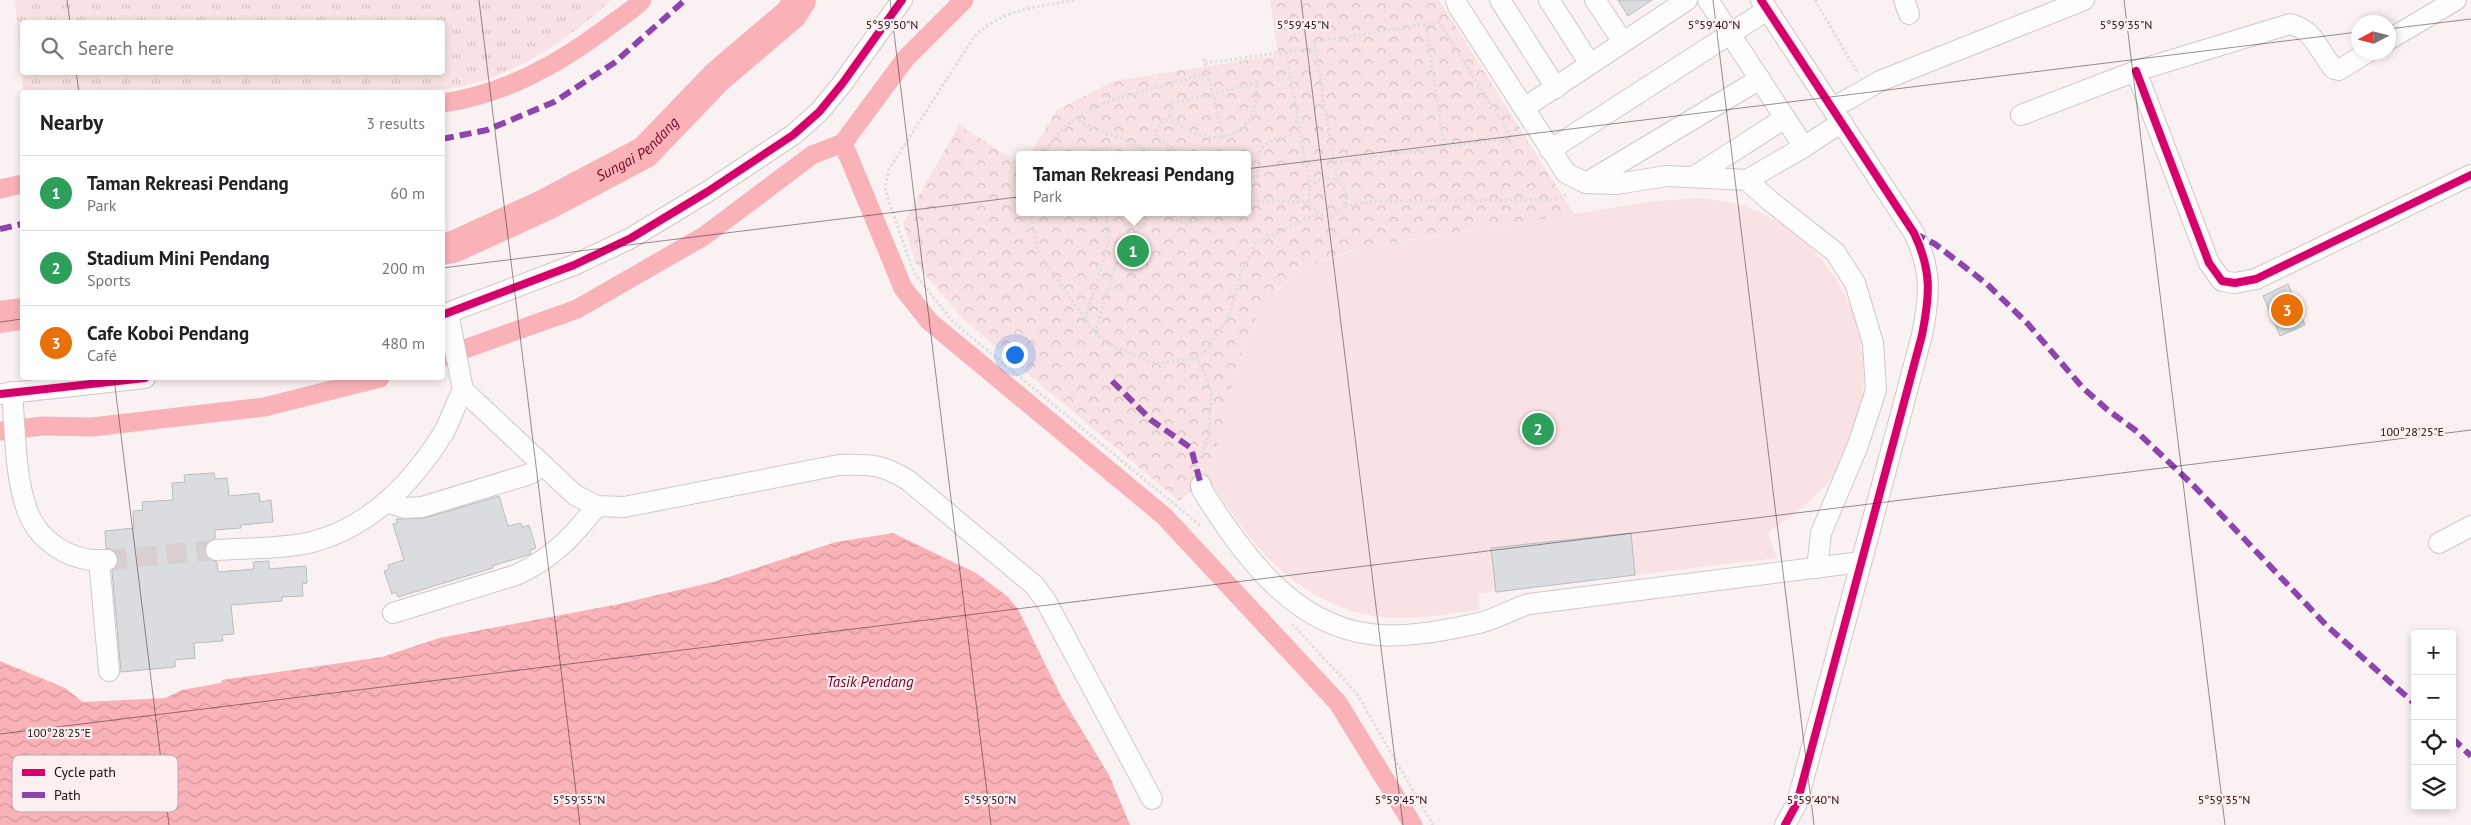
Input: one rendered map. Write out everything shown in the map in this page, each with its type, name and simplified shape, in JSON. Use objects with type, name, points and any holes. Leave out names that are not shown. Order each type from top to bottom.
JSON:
[{"type":"street","points":[[902,0],[820,112],[793,135],[707,192],[631,238],[574,265],[445,314],[452,335],[463,390],[574,495],[597,506],[624,507],[840,465],[872,464],[891,469],[909,480],[1034,585],[1046,601],[1152,800]]},
{"type":"street","points":[[1456,0],[1550,150],[1566,172],[1586,183],[1616,184],[1667,176],[1747,180],[1804,147],[1837,115],[1880,81],[2084,0]]},
{"type":"street","points":[[1500,0],[1556,88]]},
{"type":"street","points":[[1549,0],[1590,64]]},
{"type":"street","points":[[1595,0],[1623,42]]},
{"type":"street","points":[[1524,108],[1687,0]]},
{"type":"street","points":[[1708,0],[1804,147]]},
{"type":"street","points":[[2396,35],[2456,0]]},
{"type":"street","points":[[1550,150],[1730,32],[1764,5],[1914,233],[1923,251],[1929,287],[1922,335],[1797,803],[1786,825]]},
{"type":"street","points":[[2020,115],[2136,71],[2290,24],[2302,27],[2310,34],[2334,69],[2339,70],[2355,60]]},
{"type":"street","points":[[2136,71],[2209,263],[2222,281],[2260,287],[2471,175]]},
{"type":"street","points":[[1586,183],[1760,79]]},
{"type":"street","points":[[1695,176],[1785,118]]},
{"type":"street","points":[[1747,180],[1770,201],[1835,252],[1855,284],[1874,343],[1876,390],[1858,445],[1821,533],[1817,568]]},
{"type":"street","points":[[110,671],[103,560],[85,560],[71,556],[59,549],[40,532],[26,508],[14,419],[6,393],[127,380]]},
{"type":"street","points":[[216,550],[310,543],[340,534],[364,520],[386,502],[426,458],[445,430],[463,390]]},
{"type":"street","points":[[386,502],[405,508],[422,508],[530,474],[543,465]]},
{"type":"street","points":[[1199,476],[1202,490],[1229,533],[1258,569],[1288,596],[1324,622],[1370,634],[1416,634],[1481,622],[1530,604],[1861,562]]},
{"type":"street","points":[[393,613],[516,575],[534,567],[553,555],[569,540],[597,506]]},
{"type":"street","points":[[2440,543],[2471,526]]},
{"type":"path","points":[[1074,0],[1013,11],[991,22],[974,37],[889,169],[885,188],[914,273],[953,322],[1192,517],[1206,531]]},
{"type":"path","points":[[1815,0],[1857,72]]},
{"type":"path","points":[[1335,162],[1512,138],[1439,22],[1314,42],[1337,179],[1346,191],[1345,206]]},
{"type":"path","points":[[1426,24],[1444,147]]},
{"type":"path","points":[[1205,63],[1315,48]]},
{"type":"path","points":[[1286,52],[1310,187],[1309,202],[1318,214]]},
{"type":"path","points":[[1203,56],[1223,138]]},
{"type":"path","points":[[1046,151],[1075,117],[1104,103],[1132,92],[1208,74]]},
{"type":"path","points":[[1170,117],[1194,135],[1223,138],[1247,122],[1254,112],[1258,99],[1257,82],[1171,103],[1170,117],[1159,125],[1155,133],[1161,140],[1173,145],[1177,151]]},
{"type":"path","points":[[1075,117],[1084,124],[1152,151]]},
{"type":"path","points":[[1251,178],[1258,176],[1258,154],[1267,142],[1290,135],[1297,118]]},
{"type":"path","points":[[1097,151],[1106,149],[1110,151]]},
{"type":"path","points":[[1310,187],[1322,178],[1337,179]]},
{"type":"path","points":[[1030,216],[1038,252],[1095,333],[1108,344],[1156,364],[1197,358],[1207,350],[1228,318],[1242,271],[1256,242],[1318,214],[1333,216],[1345,206],[1373,201],[1549,200],[1568,194],[1586,183]]},
{"type":"path","points":[[1251,201],[1309,202]]},
{"type":"path","points":[[1085,320],[1109,242],[1106,216]]},
{"type":"path","points":[[1095,333],[1115,266],[1150,216]]},
{"type":"path","points":[[1172,216],[1174,220],[1188,224],[1201,220],[1204,216]]},
{"type":"path","points":[[1197,358],[1212,392],[1208,437],[1199,476]]},
{"type":"path","points":[[1291,623],[1357,694],[1433,825]]},
{"type":"green space","points":[[15,0],[611,0],[580,27],[528,61],[491,78],[434,90],[23,90],[22,75],[445,75],[445,20],[20,20],[20,58]]},
{"type":"green space","points":[[1270,0],[1439,0],[1574,214],[1366,247],[1331,257],[1315,264],[1289,280],[1267,302],[1245,340],[1208,479],[1179,501],[963,319],[916,264],[903,223],[959,125],[1016,161],[1016,216],[1251,216],[1251,151],[1031,151],[1057,110],[1114,81],[1278,55]]},
{"type":"green space","points":[[1697,198],[1744,206],[1791,230],[1817,254],[1838,282],[1853,314],[1862,347],[1864,382],[1859,418],[1847,452],[1840,465],[1814,498],[1768,532],[1777,558],[1478,594],[1480,610],[1420,617],[1380,617],[1341,607],[1303,587],[1286,575],[1258,547],[1208,479],[1245,340],[1265,302],[1299,272],[1318,263],[1366,247],[1647,202]]},
{"type":"water","name":"Tasik Pendang","points":[[893,533],[976,573],[1007,596],[1018,609],[1061,696],[1109,775],[1130,825],[0,825],[0,661],[65,688],[83,702],[165,698],[182,690],[221,683],[222,680],[382,657],[439,638],[619,604],[713,582],[836,542]]},
{"type":"building","points":[[1618,0],[1652,0],[1628,16]]},
{"type":"building","points":[[2288,284],[2305,325],[2280,336],[2263,296]]},
{"type":"building","points":[[214,473],[215,479],[227,478],[229,496],[259,493],[260,502],[271,500],[273,522],[241,525],[241,528],[215,530],[215,538],[205,545],[206,557],[217,562],[218,572],[254,569],[253,562],[269,561],[269,569],[306,566],[307,583],[302,584],[303,596],[282,597],[282,601],[231,605],[234,634],[222,635],[223,641],[194,643],[195,658],[175,660],[175,667],[121,672],[112,571],[117,566],[119,560],[113,550],[106,548],[105,531],[134,528],[133,511],[143,510],[142,502],[173,500],[172,483],[185,482],[184,475]]},
{"type":"building","points":[[499,496],[508,526],[521,523],[522,527],[529,525],[536,548],[530,550],[531,554],[492,566],[493,568],[398,597],[396,592],[392,594],[384,571],[389,569],[388,565],[404,560],[393,524],[398,523],[396,519],[425,518]]},
{"type":"building","points":[[1631,533],[1635,575],[1496,592],[1491,548]]},
{"type":"waterway","points":[[445,102],[488,93],[551,65],[631,11],[642,0]]},
{"type":"waterway","name":"Sungai Pendang","points":[[445,248],[453,247],[545,205],[645,152],[717,77],[791,14],[800,0]]},
{"type":"waterway","points":[[445,356],[577,309],[704,236],[812,155],[843,143],[906,58],[964,0]]},
{"type":"waterway","points":[[843,143],[903,288],[929,321],[1164,516],[1338,703],[1413,825]]},
{"type":"waterway","points":[[0,189],[20,184]]},
{"type":"waterway","name":"Sungai Pendang","points":[[0,317],[20,314]]},
{"type":"waterway","points":[[0,431],[42,426],[92,427],[264,407],[372,380]]},
{"type":"tunnel","points":[[107,560],[216,550]]},
{"type":"marked path","points":[[445,138],[487,130],[554,102],[614,63],[685,0]]},
{"type":"marked path","points":[[0,229],[20,224]]},
{"type":"marked path","points":[[1914,233],[1935,244],[1987,284],[2028,324],[2083,388],[2109,411],[2135,430],[2194,486],[2327,626],[2411,700]]},
{"type":"marked path","points":[[1112,381],[1151,420],[1191,448],[1201,485]]},
{"type":"marked path","points":[[2456,742],[2471,756]]},
{"type":"cycle path","points":[[445,314],[574,265],[631,238],[707,192],[793,135],[819,112],[842,84],[902,0]]},
{"type":"cycle path","points":[[1761,0],[1914,233],[1924,259],[1928,283],[1927,308],[1922,335],[1797,803],[1785,825]]},
{"type":"cycle path","points":[[2136,71],[2209,263],[2222,281],[2235,283],[2256,279],[2471,175]]},
{"type":"cycle path","points":[[0,394],[127,380]]},
{"type":"place","name":"Taman Rekreasi Pendang","points":[[1133,251]]},
{"type":"place","name":"Cafe Koboi Pendang","points":[[2287,310]]},
{"type":"place","name":"Stadium Mini Pendang","points":[[1538,429]]}]
